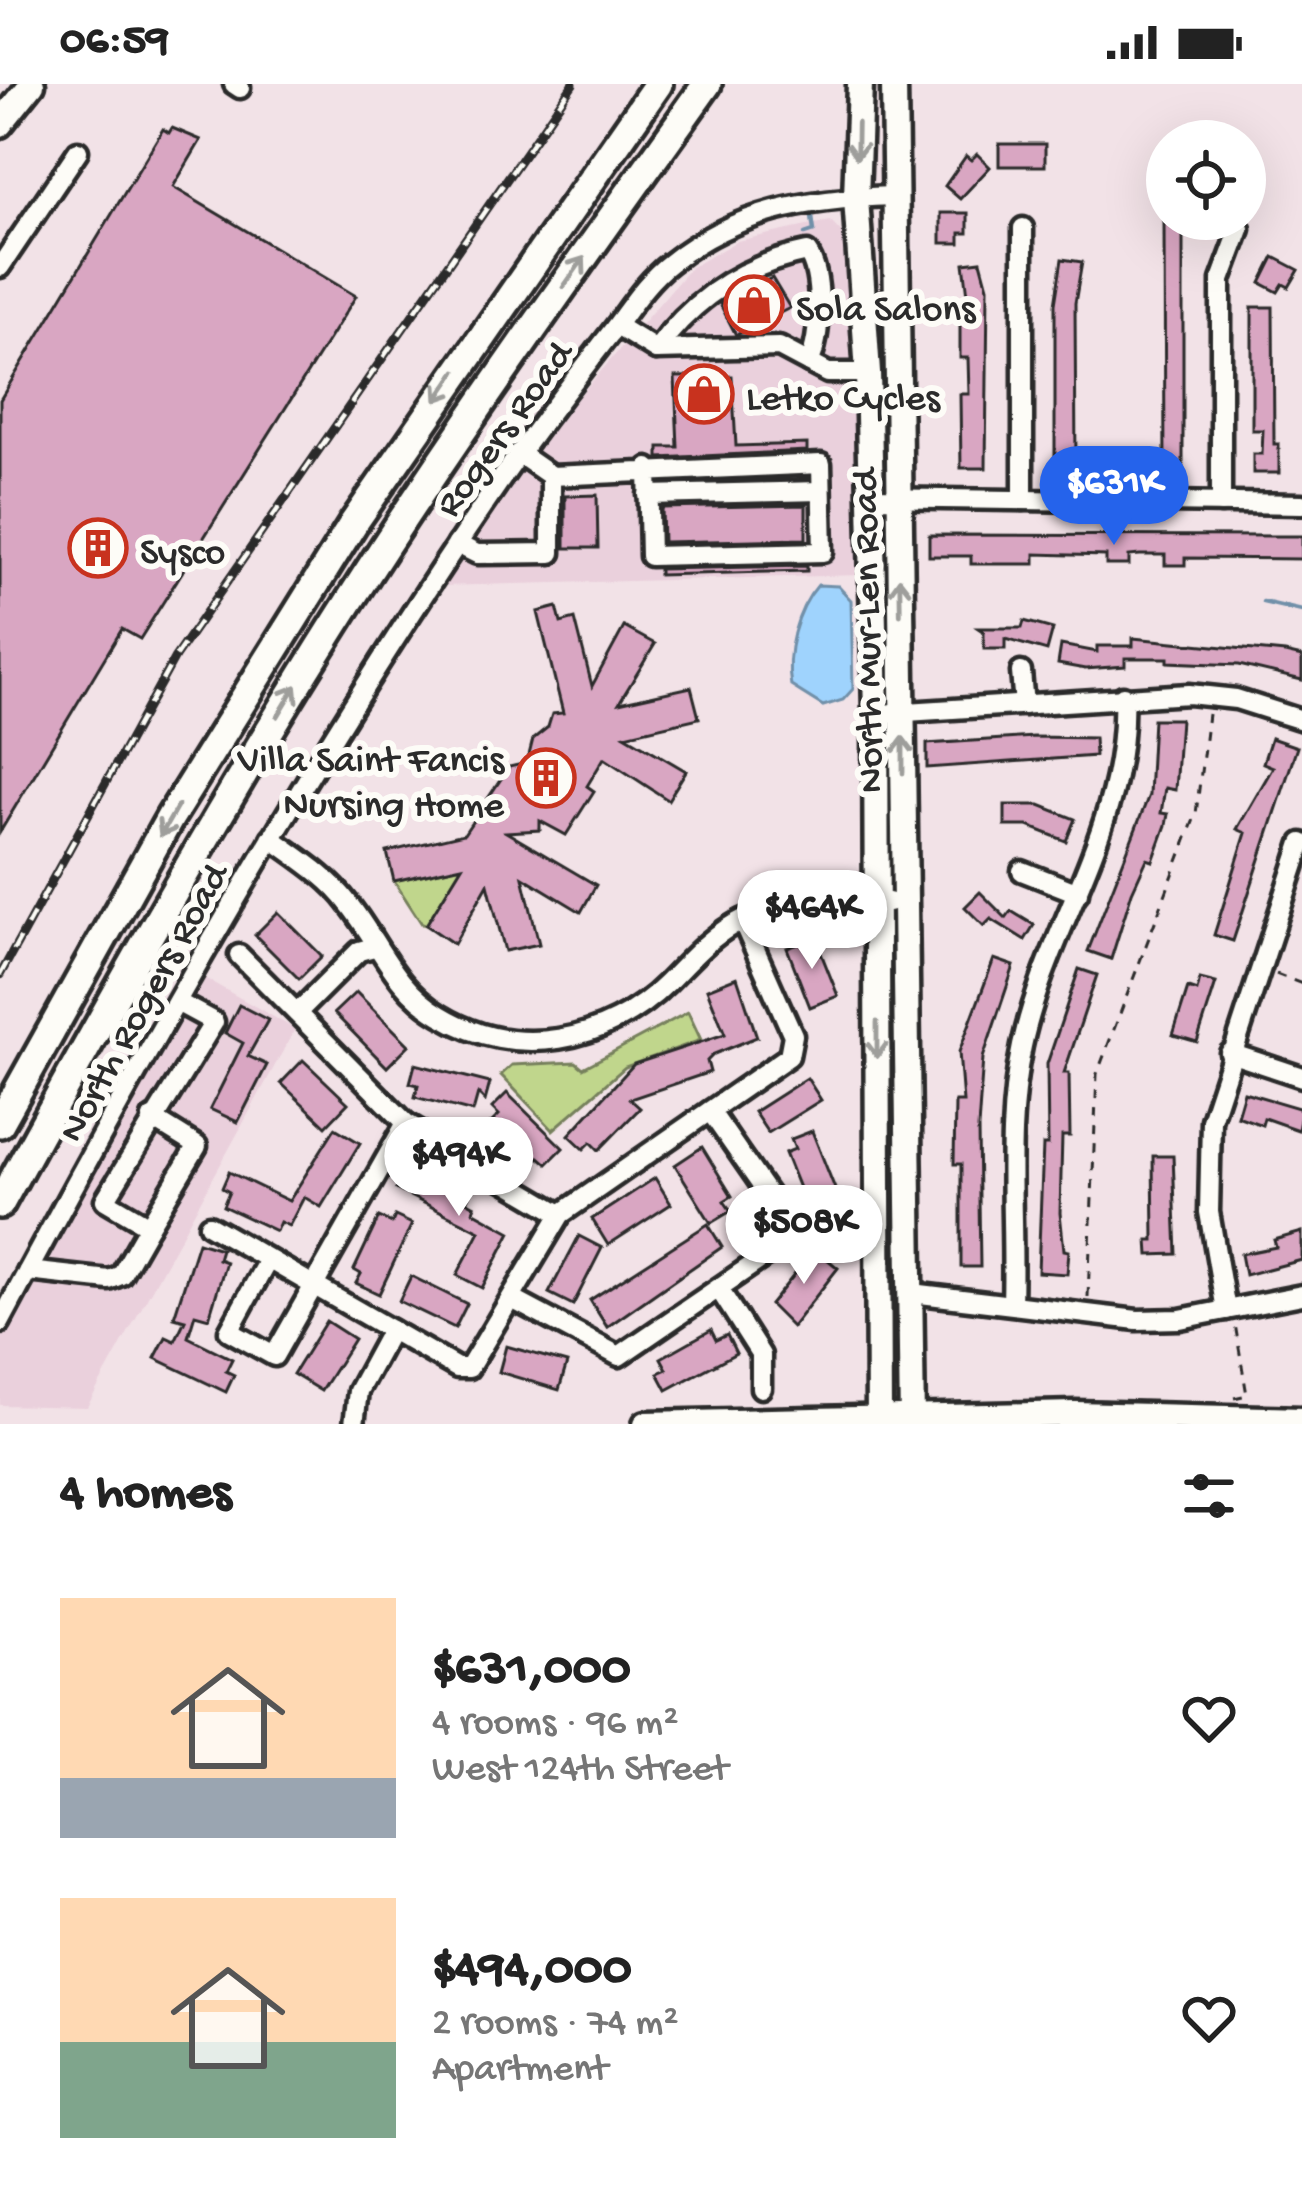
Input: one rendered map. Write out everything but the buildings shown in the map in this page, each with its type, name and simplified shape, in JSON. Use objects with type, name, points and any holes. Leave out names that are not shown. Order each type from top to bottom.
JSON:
[{"type":"highway","points":[[0,1123],[171,816],[317,580],[658,84]]},
{"type":"highway","points":[[0,1204],[137,955],[308,667],[464,429],[707,84]]},
{"type":"main road","points":[[0,99],[12,84]]},
{"type":"main road","points":[[0,124],[32,84]]},
{"type":"main road","name":"North Mur-Len Road","points":[[860,84],[856,198],[868,373],[876,712],[879,1421]]},
{"type":"main road","name":"North Mur-Len Road","points":[[894,84],[912,1421]]},
{"type":"main road","points":[[646,1424],[1075,1414],[1178,1422],[1302,1420]]},
{"type":"street","points":[[0,268],[78,151]]},
{"type":"street","name":"Rogers Road","points":[[271,838],[518,453],[652,279],[728,225],[791,205],[892,196]]},
{"type":"street","points":[[1023,228],[1023,500]]},
{"type":"street","points":[[1221,503],[1222,280],[1236,240]]},
{"type":"street","points":[[656,350],[711,290],[776,259],[807,252],[815,263],[817,346],[809,363]]},
{"type":"street","points":[[616,326],[656,350],[779,347],[828,373],[868,373]]},
{"type":"street","points":[[518,453],[550,476],[648,468],[821,464],[823,552],[650,556],[648,468]]},
{"type":"street","points":[[457,544],[477,554],[551,553],[550,476]]},
{"type":"street","points":[[648,494],[821,491]]},
{"type":"street","points":[[871,498],[1302,504]]},
{"type":"street","points":[[1021,672],[1024,705]]},
{"type":"street","points":[[876,712],[1123,696],[1226,697],[1302,720]]},
{"type":"street","points":[[1012,1303],[1015,1090],[1022,1044],[1117,790],[1124,749],[1123,696]]},
{"type":"street","points":[[271,838],[330,882],[410,993],[439,1015],[495,1037],[543,1041],[591,1033],[636,1010],[699,949],[742,920],[790,904],[904,902]]},
{"type":"street","name":"North Rogers Road","points":[[0,1323],[271,838]]},
{"type":"street","points":[[1226,1310],[1207,1170],[1211,1120],[1230,1053],[1293,898],[1302,843]]},
{"type":"street","points":[[1022,871],[1078,893]]},
{"type":"street","points":[[209,1225],[464,1370],[474,1364],[561,1214],[789,1056],[794,1046],[742,920]]},
{"type":"street","points":[[297,1013],[359,951],[374,946]]},
{"type":"street","points":[[239,955],[406,1124],[561,1214]]},
{"type":"street","points":[[149,1226],[105,1200],[214,1022],[177,1001]]},
{"type":"street","points":[[1230,1053],[1302,1077]]},
{"type":"street","points":[[143,1062],[175,1080]]},
{"type":"street","points":[[512,1299],[619,1356],[783,1244],[789,1231],[710,1111]]},
{"type":"street","points":[[28,1271],[109,1280],[121,1275],[197,1146],[152,1118]]},
{"type":"street","points":[[110,1120],[141,1138]]},
{"type":"street","points":[[268,1259],[229,1331],[274,1356],[406,1124]]},
{"type":"street","points":[[719,1289],[761,1355],[761,1388]]},
{"type":"street","points":[[912,1293],[1137,1320],[1302,1295]]},
{"type":"street","points":[[354,1424],[358,1390],[391,1330]]},
{"type":"path","points":[[1088,1300],[1097,1074],[1196,814],[1209,706]]},
{"type":"path","points":[[1267,970],[1302,984]]},
{"type":"path","points":[[1226,1310],[1234,1316],[1249,1384],[1247,1395],[1226,1398]]},
{"type":"shaded area","points":[[830,221],[850,242],[861,575],[441,586],[526,458],[690,268],[737,241]]},
{"type":"shaded area","points":[[201,976],[295,1029],[87,1407],[0,1405],[0,1341]]},
{"type":"green space","points":[[462,866],[426,925],[422,924],[394,881]]},
{"type":"green space","points":[[688,1012],[701,1040],[625,1067],[553,1130],[501,1075],[512,1065],[576,1062],[583,1068]]},
{"type":"water","points":[[818,585],[838,586],[851,600],[853,689],[843,700],[823,706],[791,686],[790,673],[798,620]]},
{"type":"waterway","points":[[805,234],[814,231],[812,217]]},
{"type":"waterway","points":[[1263,602],[1302,611]]},
{"type":"railway","points":[[0,975],[175,657],[573,84]]},
{"type":"place","name":"Sola Salons","points":[[754,305]]},
{"type":"place","name":"Letko Cycles","points":[[704,394]]},
{"type":"place","name":"Sysco","points":[[98,548]]},
{"type":"place","name":"Villa Saint Fancis Nursing Home","points":[[546,778]]}]
